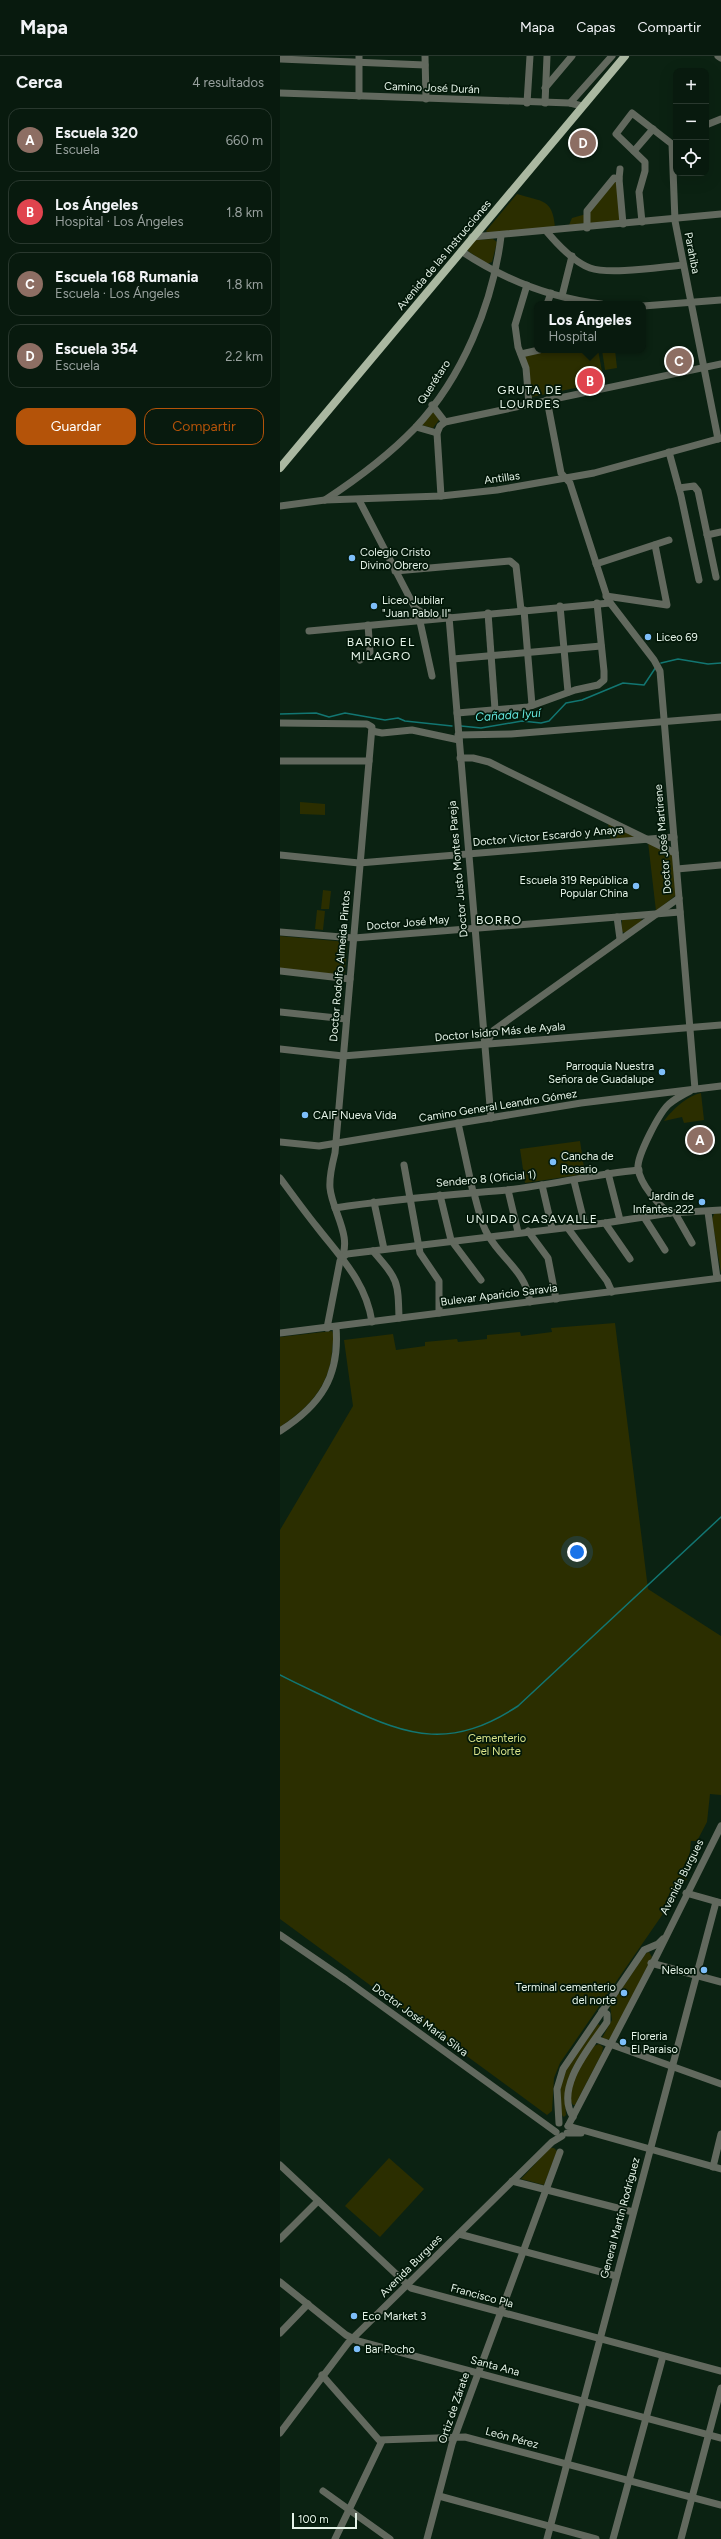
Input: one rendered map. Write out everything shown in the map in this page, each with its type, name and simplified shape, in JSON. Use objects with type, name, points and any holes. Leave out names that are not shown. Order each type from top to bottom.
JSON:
[{"type":"main road","name":"Avenida de las Instrucciones","points":[[280,468],[625,56]]},
{"type":"street","points":[[425,56],[426,99]]},
{"type":"street","points":[[528,103],[530,56]]},
{"type":"street","points":[[545,103],[547,56]]},
{"type":"street","points":[[570,103],[612,56]]},
{"type":"street","points":[[545,88],[569,57]]},
{"type":"street","points":[[280,59],[359,59],[425,65]]},
{"type":"street","points":[[359,59],[359,96]]},
{"type":"street","name":"Camino José Durán","points":[[280,93],[528,103],[570,103],[582,106]]},
{"type":"street","name":"Parahiba","points":[[634,151],[616,134],[616,131],[632,113],[653,129],[673,140]]},
{"type":"street","points":[[709,125],[721,119]]},
{"type":"street","points":[[642,222],[639,192],[645,163],[634,151],[653,129]]},
{"type":"street","points":[[620,169],[619,179],[623,224]]},
{"type":"street","name":"Parahiba","points":[[674,176],[674,219],[690,304],[720,439]]},
{"type":"street","points":[[587,228],[587,211],[614,178],[619,179]]},
{"type":"street","points":[[472,238],[547,232],[721,214]]},
{"type":"street","points":[[547,232],[572,256],[590,268],[605,270],[683,265]]},
{"type":"street","name":"Querétaro","points":[[325,500],[366,472],[416,427],[432,406],[455,371],[472,340],[489,294],[501,236]]},
{"type":"street","points":[[461,251],[494,271],[527,285],[583,301]]},
{"type":"street","points":[[562,296],[572,256]]},
{"type":"street","points":[[527,285],[515,325],[527,374],[529,404]]},
{"type":"street","points":[[548,301],[551,293]]},
{"type":"street","points":[[646,306],[690,304],[721,300]]},
{"type":"street","points":[[521,354],[534,351]]},
{"type":"street","points":[[441,496],[437,433],[440,426],[445,422],[721,364]]},
{"type":"street","name":"Doctor José Martirene","points":[[547,400],[561,473],[570,483],[606,596],[659,669],[691,1028],[695,1089]]},
{"type":"street","points":[[432,406],[445,422]]},
{"type":"street","points":[[416,427],[437,433]]},
{"type":"street","name":"Antillas","points":[[280,506],[325,500],[441,496],[497,490],[566,479],[720,439]]},
{"type":"street","points":[[669,452],[679,488],[699,580]]},
{"type":"street","points":[[679,488],[692,485],[696,488],[716,577]]},
{"type":"street","points":[[359,500],[395,571],[418,611],[432,676]]},
{"type":"street","points":[[707,535],[721,532]]},
{"type":"street","points":[[596,564],[669,540]]},
{"type":"street","points":[[606,596],[667,605],[655,545]]},
{"type":"street","points":[[395,571],[506,560],[513,562],[516,566],[528,652],[532,705]]},
{"type":"street","points":[[457,713],[532,705],[568,692],[598,685],[604,680],[597,603]]},
{"type":"street","points":[[309,631],[430,618],[610,603]]},
{"type":"street","points":[[560,606],[568,692]]},
{"type":"street","points":[[418,611],[430,618]]},
{"type":"street","points":[[488,613],[492,656],[494,709]]},
{"type":"street","name":"Doctor Justo Montes Pareja","points":[[449,617],[491,1118]]},
{"type":"street","points":[[360,660],[370,652],[368,625]]},
{"type":"street","points":[[453,659],[602,646]]},
{"type":"street","points":[[280,723],[371,728],[382,733],[412,730],[458,737],[489,736],[721,717]]},
{"type":"street","name":"Doctor Rodolfo Almeida Pintos","points":[[343,1256],[343,1231],[330,1189],[330,1176],[336,1143],[371,728]]},
{"type":"street","points":[[460,758],[473,758],[489,762],[675,854]]},
{"type":"street","points":[[280,761],[369,761]]},
{"type":"street","name":"Doctor Víctor Escardo y Anaya","points":[[280,855],[359,863],[674,837]]},
{"type":"street","points":[[677,869],[721,865]]},
{"type":"street","points":[[486,1044],[494,1030],[679,898]]},
{"type":"street","name":"Doctor José May","points":[[280,932],[354,938],[680,912]]},
{"type":"street","points":[[617,917],[620,939]]},
{"type":"street","points":[[280,971],[350,979]]},
{"type":"street","points":[[280,1012],[346,1018]]},
{"type":"street","name":"Doctor Isidro Más de Ayala","points":[[280,1049],[343,1056],[721,1025]]},
{"type":"street","name":"Camino General Leandro Gómez","points":[[280,1142],[319,1146],[491,1118],[660,1093],[721,1086]]},
{"type":"street","points":[[692,1243],[673,1213],[663,1207],[652,1194],[638,1170],[641,1155],[666,1107],[674,1099],[695,1089]]},
{"type":"street","points":[[660,1093],[666,1107]]},
{"type":"street","points":[[458,1123],[474,1195],[482,1223],[488,1236],[526,1282],[530,1302]]},
{"type":"street","points":[[404,1165],[420,1253],[439,1281],[439,1313]]},
{"type":"street","name":"Sendero 8 (Oficial 1)","points":[[335,1208],[409,1197],[474,1195],[574,1181],[608,1173],[638,1170]]},
{"type":"street","points":[[608,1173],[620,1220]]},
{"type":"street","points":[[280,1178],[318,1229],[343,1256],[366,1295],[372,1322]]},
{"type":"street","points":[[574,1181],[585,1225]]},
{"type":"street","points":[[542,1185],[552,1228]]},
{"type":"street","points":[[508,1190],[518,1232]]},
{"type":"street","points":[[440,1195],[451,1240],[480,1280]]},
{"type":"street","points":[[374,1202],[384,1249]]},
{"type":"street","points":[[328,1328],[340,1261],[343,1256],[451,1240],[605,1223],[699,1210],[708,1212],[721,1210]]},
{"type":"street","points":[[708,1212],[719,1278]]},
{"type":"street","points":[[644,1217],[665,1250]]},
{"type":"street","points":[[605,1223],[630,1259]]},
{"type":"street","points":[[567,1227],[607,1281],[612,1292]]},
{"type":"street","points":[[528,1231],[548,1258],[556,1299]]},
{"type":"street","points":[[372,1251],[395,1278],[398,1287],[399,1318]]},
{"type":"street","name":"Bulevar Aparicio Saravia","points":[[280,1334],[719,1278]]},
{"type":"street","points":[[280,1431],[299,1418],[321,1396],[333,1369],[336,1350],[336,1327]]},
{"type":"street","name":"Avenida Burgues","points":[[280,2433],[322,2375],[353,2339],[552,2142],[573,2117],[721,1826]]},
{"type":"street","points":[[686,1893],[719,1903]]},
{"type":"street","name":"General Martín Rodríguez","points":[[547,2539],[696,1975],[719,1903]]},
{"type":"street","name":"Doctor José María Silva","points":[[280,1935],[346,1980],[545,2126],[561,2130],[587,2133],[721,2169]]},
{"type":"street","name":"Avenida Burgues","points":[[561,2130],[557,2095],[563,2069],[640,1955],[664,1938]]},
{"type":"street","points":[[648,1948],[653,1951],[652,1961],[721,1982]]},
{"type":"street","points":[[573,2117],[568,2101],[572,2078],[607,2022],[607,2014],[602,2011]]},
{"type":"street","points":[[596,2039],[721,2084]]},
{"type":"street","points":[[713,2167],[721,2134]]},
{"type":"street","name":"Ortiz de Zárate","points":[[427,2539],[455,2437],[560,2152]]},
{"type":"street","name":"Francisco Pla","points":[[280,2165],[411,2288],[721,2371]]},
{"type":"street","points":[[512,2181],[633,2212]]},
{"type":"street","points":[[280,2239],[318,2201]]},
{"type":"street","points":[[459,2234],[524,2250],[616,2276]]},
{"type":"street","name":"Santa Ana","points":[[280,2282],[353,2339],[721,2438]]},
{"type":"street","points":[[280,2333],[308,2304]]},
{"type":"street","points":[[613,2539],[663,2356]]},
{"type":"street","points":[[322,2375],[374,2436],[382,2441],[335,2539]]},
{"type":"street","points":[[681,2539],[721,2388]]},
{"type":"street","name":"León Pérez","points":[[382,2441],[465,2437],[721,2505]]},
{"type":"street","points":[[324,2491],[390,2539]]},
{"type":"street","points":[[439,2496],[596,2539]]},
{"type":"green space","points":[[616,180],[621,220],[590,225],[590,210]]},
{"type":"green space","points":[[517,194],[539,200],[549,206],[554,218],[555,228],[488,233],[486,231]]},
{"type":"green space","points":[[586,214],[586,223],[569,225],[572,218]]},
{"type":"green space","points":[[493,239],[497,242],[492,262],[487,264],[468,251],[468,248],[475,240]]},
{"type":"green space","points":[[536,353],[599,353],[604,382],[532,397],[525,356]]},
{"type":"green space","points":[[602,353],[615,353],[617,368],[605,370]]},
{"type":"green space","points":[[432,411],[438,414],[439,420],[433,428],[421,425]]},
{"type":"green space","points":[[300,802],[325,804],[325,815],[300,814]]},
{"type":"green space","points":[[608,823],[638,837],[611,839]]},
{"type":"green space","points":[[648,842],[667,850],[673,856],[676,895],[656,911]]},
{"type":"green space","points":[[323,890],[331,891],[329,909],[321,909]]},
{"type":"green space","points":[[317,910],[325,911],[323,930],[315,929]]},
{"type":"green space","points":[[641,919],[642,921],[625,933],[621,931],[622,920]]},
{"type":"green space","points":[[280,936],[347,942],[345,972],[343,975],[280,969]]},
{"type":"green space","points":[[701,1093],[704,1120],[684,1123],[682,1117],[664,1121],[680,1104],[690,1097]]},
{"type":"green space","name":"Cancha de Rosario","points":[[580,1141],[585,1174],[525,1183],[520,1149]]},
{"type":"green space","points":[[719,1212],[721,1215],[721,1273],[712,1219],[714,1214]]},
{"type":"green space","name":"Cementerio Del Norte","points":[[615,1323],[648,1589],[721,1636],[721,1795],[710,1794],[707,1822],[697,1841],[691,1841],[687,1879],[560,2063],[554,2078],[552,2111],[547,2115],[280,1919],[280,1530],[353,1406],[344,1340],[393,1334],[396,1350],[425,1346],[425,1342],[457,1339],[458,1342],[487,1339],[487,1335],[520,1332],[521,1336],[552,1332],[551,1328]]},
{"type":"green space","points":[[332,1331],[333,1338],[330,1364],[327,1376],[322,1386],[300,1412],[280,1427],[280,1337]]},
{"type":"green space","points":[[649,1952],[652,1957],[610,2040],[602,2038],[612,2020],[610,2006],[646,1953]]},
{"type":"green space","points":[[598,2024],[601,2026],[573,2067],[569,2076],[565,2100],[566,2115],[564,2117],[561,2114],[560,2088],[565,2070]]},
{"type":"green space","points":[[599,2044],[603,2047],[602,2053],[575,2105],[573,2105],[570,2099],[572,2083],[594,2046]]},
{"type":"green space","points":[[550,2148],[554,2148],[557,2151],[544,2185],[521,2179]]},
{"type":"green space","points":[[389,2158],[424,2189],[380,2237],[345,2206]]},
{"type":"waterway","name":"Cañada Iyuí","points":[[661,663],[678,659],[708,664],[721,663]]},
{"type":"waterway","name":"Cañada Iyuí","points":[[461,726],[481,728],[522,721],[541,723],[549,721],[566,703],[582,700],[623,683],[644,685],[656,667]]},
{"type":"waterway","name":"Cañada Iyuí","points":[[280,714],[316,713],[329,717],[345,713],[385,720],[398,718],[405,721],[452,726]]},
{"type":"waterway","points":[[280,1675],[344,1706],[390,1726],[431,1734],[452,1733],[472,1729],[494,1720],[518,1706],[721,1517]]},
{"type":"place","name":"Escuela 354","points":[[583,143]]},
{"type":"place","name":"Escuela 168 Rumania","points":[[679,361]]},
{"type":"place","name":"Los Ángeles","points":[[590,381]]},
{"type":"place","name":"Colegio Cristo Divino Obrero","points":[[352,558]]},
{"type":"place","name":"Liceo Jubilar \"Juan Pablo II\"","points":[[374,606]]},
{"type":"place","name":"Liceo 69","points":[[648,637]]},
{"type":"place","name":"Escuela 319 República Popular China","points":[[636,886]]},
{"type":"place","name":"Parroquia Nuestra Señora de Guadalupe","points":[[662,1072]]},
{"type":"place","name":"CAIF Nueva Vida","points":[[305,1115]]},
{"type":"place","name":"Escuela 320","points":[[700,1140]]},
{"type":"place","name":"Cancha de Rosario","points":[[553,1162]]},
{"type":"place","name":"Jardín de Infantes 222","points":[[702,1202]]},
{"type":"place","name":"Nelson","points":[[704,1970]]},
{"type":"place","name":"Terminal cementerio del norte","points":[[624,1993]]},
{"type":"place","name":"Floreria El Paraiso","points":[[623,2042]]},
{"type":"place","name":"Eco Market 3","points":[[354,2316]]},
{"type":"place","name":"Bar Pocho","points":[[357,2349]]},
{"type":"district","name":"GRUTA DE LOURDES","points":[[530,397]]},
{"type":"district","name":"BARRIO EL MILAGRO","points":[[381,649]]},
{"type":"district","name":"BORRO","points":[[499,920]]},
{"type":"district","name":"UNIDAD CASAVALLE","points":[[532,1219]]}]
